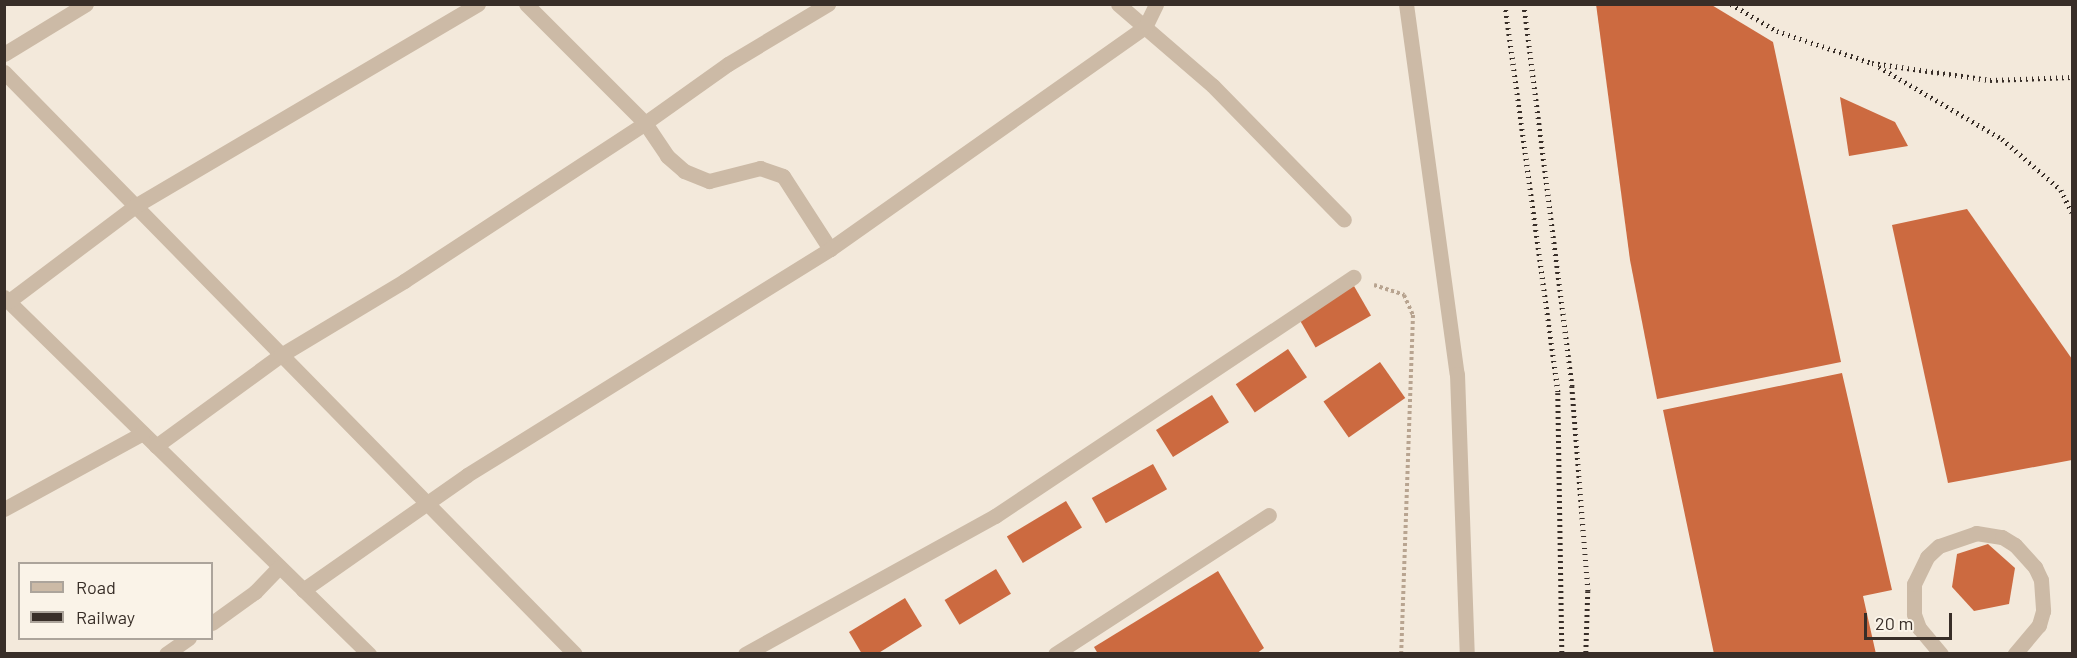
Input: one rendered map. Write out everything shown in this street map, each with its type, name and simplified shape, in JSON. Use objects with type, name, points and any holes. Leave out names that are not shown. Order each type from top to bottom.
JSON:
[{"type":"street","points":[[4,54],[86,4]]},
{"type":"street","points":[[369,654],[7,299],[135,206],[478,4]]},
{"type":"street","points":[[526,4],[645,123],[667,156],[695,178],[709,181],[759,168],[783,176],[830,249]]},
{"type":"street","points":[[156,446],[281,355],[404,281],[645,123],[728,64],[828,4]]},
{"type":"street","points":[[1118,4],[1213,86],[1344,220]]},
{"type":"street","points":[[303,590],[425,503],[830,249],[1145,27],[1156,4]]},
{"type":"street","points":[[1406,4],[1457,374],[1467,654]]},
{"type":"street","points":[[4,72],[575,654]]},
{"type":"street","points":[[745,654],[995,516],[1354,277]]},
{"type":"street","points":[[4,508],[143,433]]},
{"type":"street","points":[[1055,654],[1269,514]]},
{"type":"street","points":[[1941,654],[1919,628],[1914,614],[1914,584],[1927,557],[1938,546],[1976,533],[2002,537],[2015,545],[2031,561],[2041,580],[2043,610],[2039,625],[2015,654]]},
{"type":"street","points":[[213,622],[255,592],[279,567]]},
{"type":"street","points":[[166,654],[187,640]]},
{"type":"path","points":[[1354,277],[1404,295],[1413,315],[1401,654]]},
{"type":"building","points":[[1596,4],[1710,4],[1773,42],[1841,362],[1657,399],[1630,260]]},
{"type":"building","points":[[1840,97],[1895,122],[1908,146],[1849,156]]},
{"type":"building","points":[[1967,209],[2072,359],[2072,460],[1948,483],[1892,225]]},
{"type":"building","points":[[1354,286],[1371,315],[1316,347],[1299,318]]},
{"type":"building","points":[[1288,349],[1307,377],[1255,412],[1236,384]]},
{"type":"building","points":[[1380,362],[1405,398],[1349,438],[1323,402]]},
{"type":"building","points":[[1842,373],[1892,590],[1863,596],[1876,654],[1714,654],[1663,410]]},
{"type":"building","points":[[1212,395],[1229,422],[1173,457],[1156,430]]},
{"type":"building","points":[[1153,464],[1167,489],[1106,523],[1092,498]]},
{"type":"building","points":[[1066,501],[1082,528],[1023,563],[1007,537]]},
{"type":"building","points":[[1988,544],[2015,568],[2009,604],[1974,611],[1952,587],[1957,554]]},
{"type":"building","points":[[996,569],[1011,594],[960,625],[945,600]]},
{"type":"building","points":[[1218,571],[1264,648],[1256,654],[1098,654],[1094,647]]},
{"type":"building","points":[[905,598],[922,626],[877,654],[862,654],[849,632]]},
{"type":"railway","points":[[1505,4],[1558,393],[1562,654]]},
{"type":"railway","points":[[1524,4],[1572,386],[1588,591],[1586,654]]},
{"type":"railway","points":[[1731,4],[1777,31],[1872,63],[1990,80],[2072,77]]},
{"type":"railway","points":[[1879,67],[2002,139],[2061,190],[2072,213]]}]
